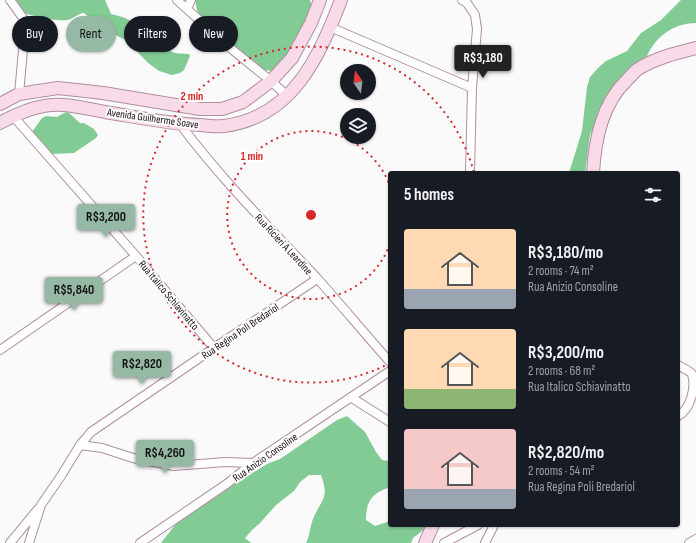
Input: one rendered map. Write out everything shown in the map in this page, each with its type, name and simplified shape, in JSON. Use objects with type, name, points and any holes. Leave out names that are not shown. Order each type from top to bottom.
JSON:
[{"type":"street","points":[[10,0],[23,18],[25,28],[18,94]]},
{"type":"street","points":[[177,0],[229,47],[287,96]]},
{"type":"street","points":[[187,9],[191,0]]},
{"type":"street","name":"Avenida Guilherme Soave","points":[[0,104],[18,94],[58,88],[103,93],[200,109],[222,109],[243,102],[271,81],[292,58],[311,23],[320,0]]},
{"type":"street","name":"Avenida Guilherme Soave","points":[[0,123],[36,107],[61,105],[180,124],[224,126],[250,120],[273,107],[287,96],[303,79],[330,27],[341,0]]},
{"type":"street","points":[[462,0],[467,3],[474,16],[477,30],[472,88],[470,171]]},
{"type":"street","points":[[330,27],[472,88]]},
{"type":"street","points":[[593,171],[598,133],[608,105],[621,85],[637,70],[654,62],[696,48]]},
{"type":"street","name":"Rua Italico Schiavinatto","points":[[13,116],[136,256],[214,348]]},
{"type":"street","name":"Rua Ricieri A Leardine","points":[[180,124],[198,149],[317,279],[388,360]]},
{"type":"street","points":[[0,350],[136,256]]},
{"type":"street","name":"Rua Regina Poli Bredariol","points":[[29,543],[41,505],[80,445],[91,432],[317,279]]},
{"type":"street","points":[[680,366],[692,374],[696,384],[690,406],[680,415]]},
{"type":"street","name":"Rua Anizio Consoline","points":[[140,543],[388,372]]},
{"type":"street","points":[[352,398],[388,421]]},
{"type":"street","points":[[80,445],[102,448],[133,458],[174,466],[225,462],[253,464]]},
{"type":"street","points":[[26,543],[13,540],[41,505]]},
{"type":"street","points":[[425,543],[432,527]]},
{"type":"street","points":[[444,543],[474,527]]},
{"type":"street","points":[[485,543],[493,527]]},
{"type":"street","points":[[689,543],[696,539]]},
{"type":"green space","points":[[8,0],[105,0],[111,14],[124,18],[124,39],[116,35],[116,16],[87,16],[84,13],[76,16],[66,16],[66,20],[58,20],[58,16],[35,16],[12,7]]},
{"type":"green space","points":[[195,0],[310,0],[312,7],[311,21],[280,69],[271,71],[260,69],[238,52],[238,16],[200,16]]},
{"type":"green space","points":[[681,0],[696,0],[696,23],[671,29],[658,40],[648,54],[645,62],[600,114],[590,135],[585,171],[570,171],[582,131],[587,87],[590,77],[606,61],[627,51],[641,33],[661,20]]},
{"type":"green space","points":[[137,52],[173,52],[189,54],[190,56],[184,70],[180,73],[172,75],[159,71]]},
{"type":"green space","points":[[68,112],[80,123],[84,123],[94,129],[98,135],[96,138],[74,153],[52,154],[37,146],[32,132],[42,118],[46,116],[57,117]]},
{"type":"green space","points":[[347,416],[365,432],[382,460],[388,461],[388,488],[374,495],[371,499],[367,508],[366,520],[375,526],[388,522],[388,527],[427,527],[413,538],[411,543],[306,543],[313,519],[325,494],[324,483],[321,475],[309,475],[300,482],[294,491],[276,505],[245,538],[251,543],[161,543],[175,525],[238,479],[280,459],[337,420]]}]
